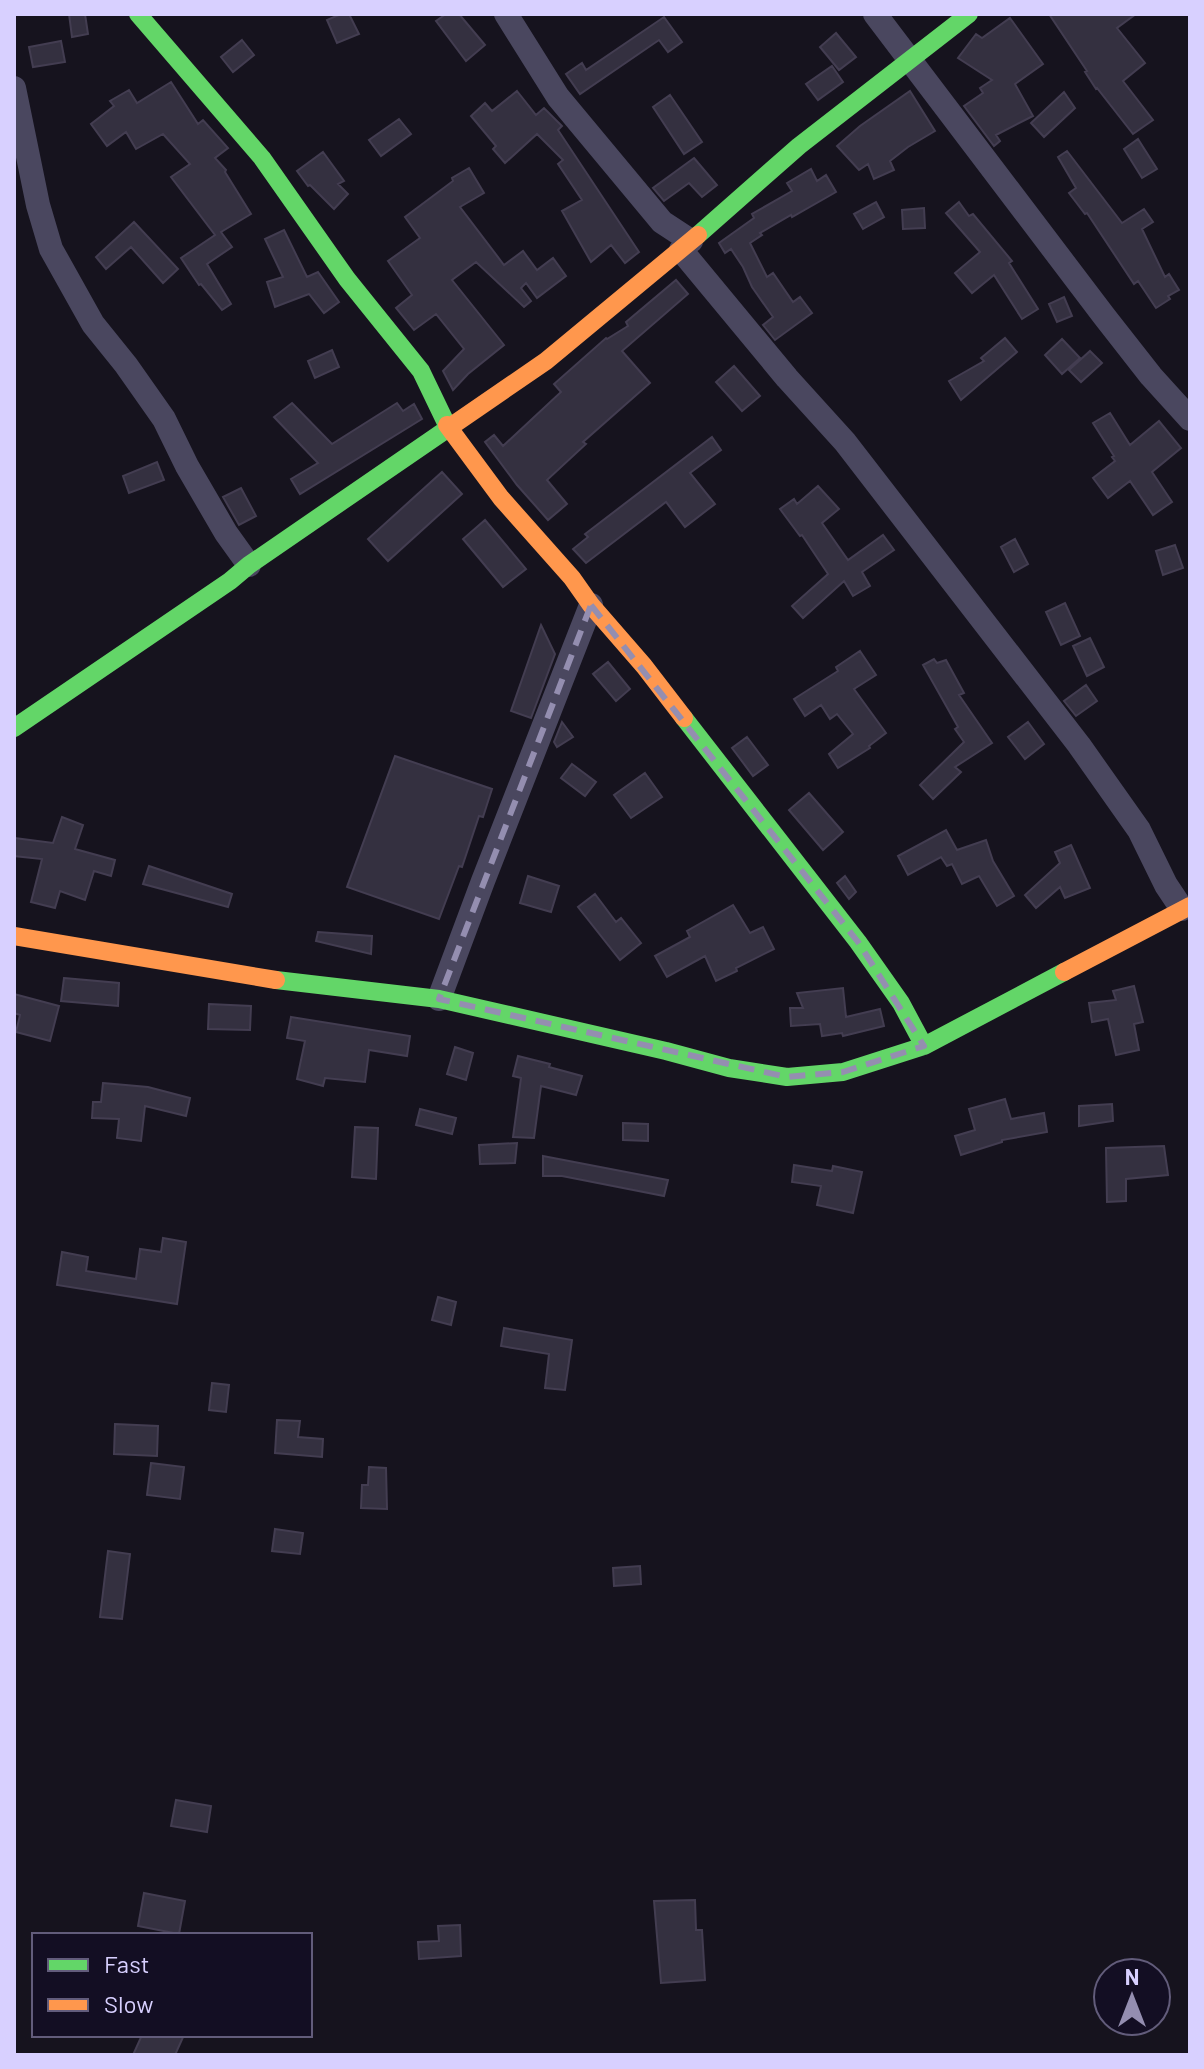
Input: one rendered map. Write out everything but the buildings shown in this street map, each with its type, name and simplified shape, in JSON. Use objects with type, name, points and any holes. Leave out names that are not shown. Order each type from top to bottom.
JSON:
[{"type":"street","points":[[138,14],[205,88],[262,158],[347,279],[421,371],[449,428],[501,498],[644,666],[858,942],[901,1003],[924,1046]]},
{"type":"street","points":[[14,936],[289,982],[439,999],[729,1068],[787,1077],[843,1072],[924,1046],[1186,908],[1166,885],[1139,830],[1079,745],[845,442],[787,378],[686,246],[662,222],[558,97],[506,14]]},
{"type":"street","points":[[875,14],[1104,316],[1190,419]]},
{"type":"street","points":[[14,728],[546,361],[686,246],[799,146],[969,14]]},
{"type":"street","points":[[14,88],[34,190],[51,249],[93,324],[164,419],[195,480],[249,565]]},
{"type":"street","points":[[439,999],[591,605]]},
{"type":"highlighted area","points":[[591,605],[858,942],[924,1046],[843,1072],[787,1077],[439,999]]},
{"type":"traffic: fast","points":[[138,14],[262,158],[347,279],[421,371],[447,425]]},
{"type":"traffic: fast","points":[[698,235],[799,146],[969,14]]},
{"type":"traffic: fast","points":[[14,728],[450,427]]},
{"type":"traffic: fast","points":[[684,718],[858,942],[901,1003],[924,1046]]},
{"type":"traffic: fast","points":[[276,980],[439,999],[729,1068],[787,1077],[843,1072],[924,1046],[1064,972]]},
{"type":"traffic: slow","points":[[450,427],[546,361],[698,235]]},
{"type":"traffic: slow","points":[[447,425],[501,498],[572,578],[684,718]]},
{"type":"traffic: slow","points":[[1064,972],[1190,906]]},
{"type":"traffic: slow","points":[[14,936],[276,980]]}]
